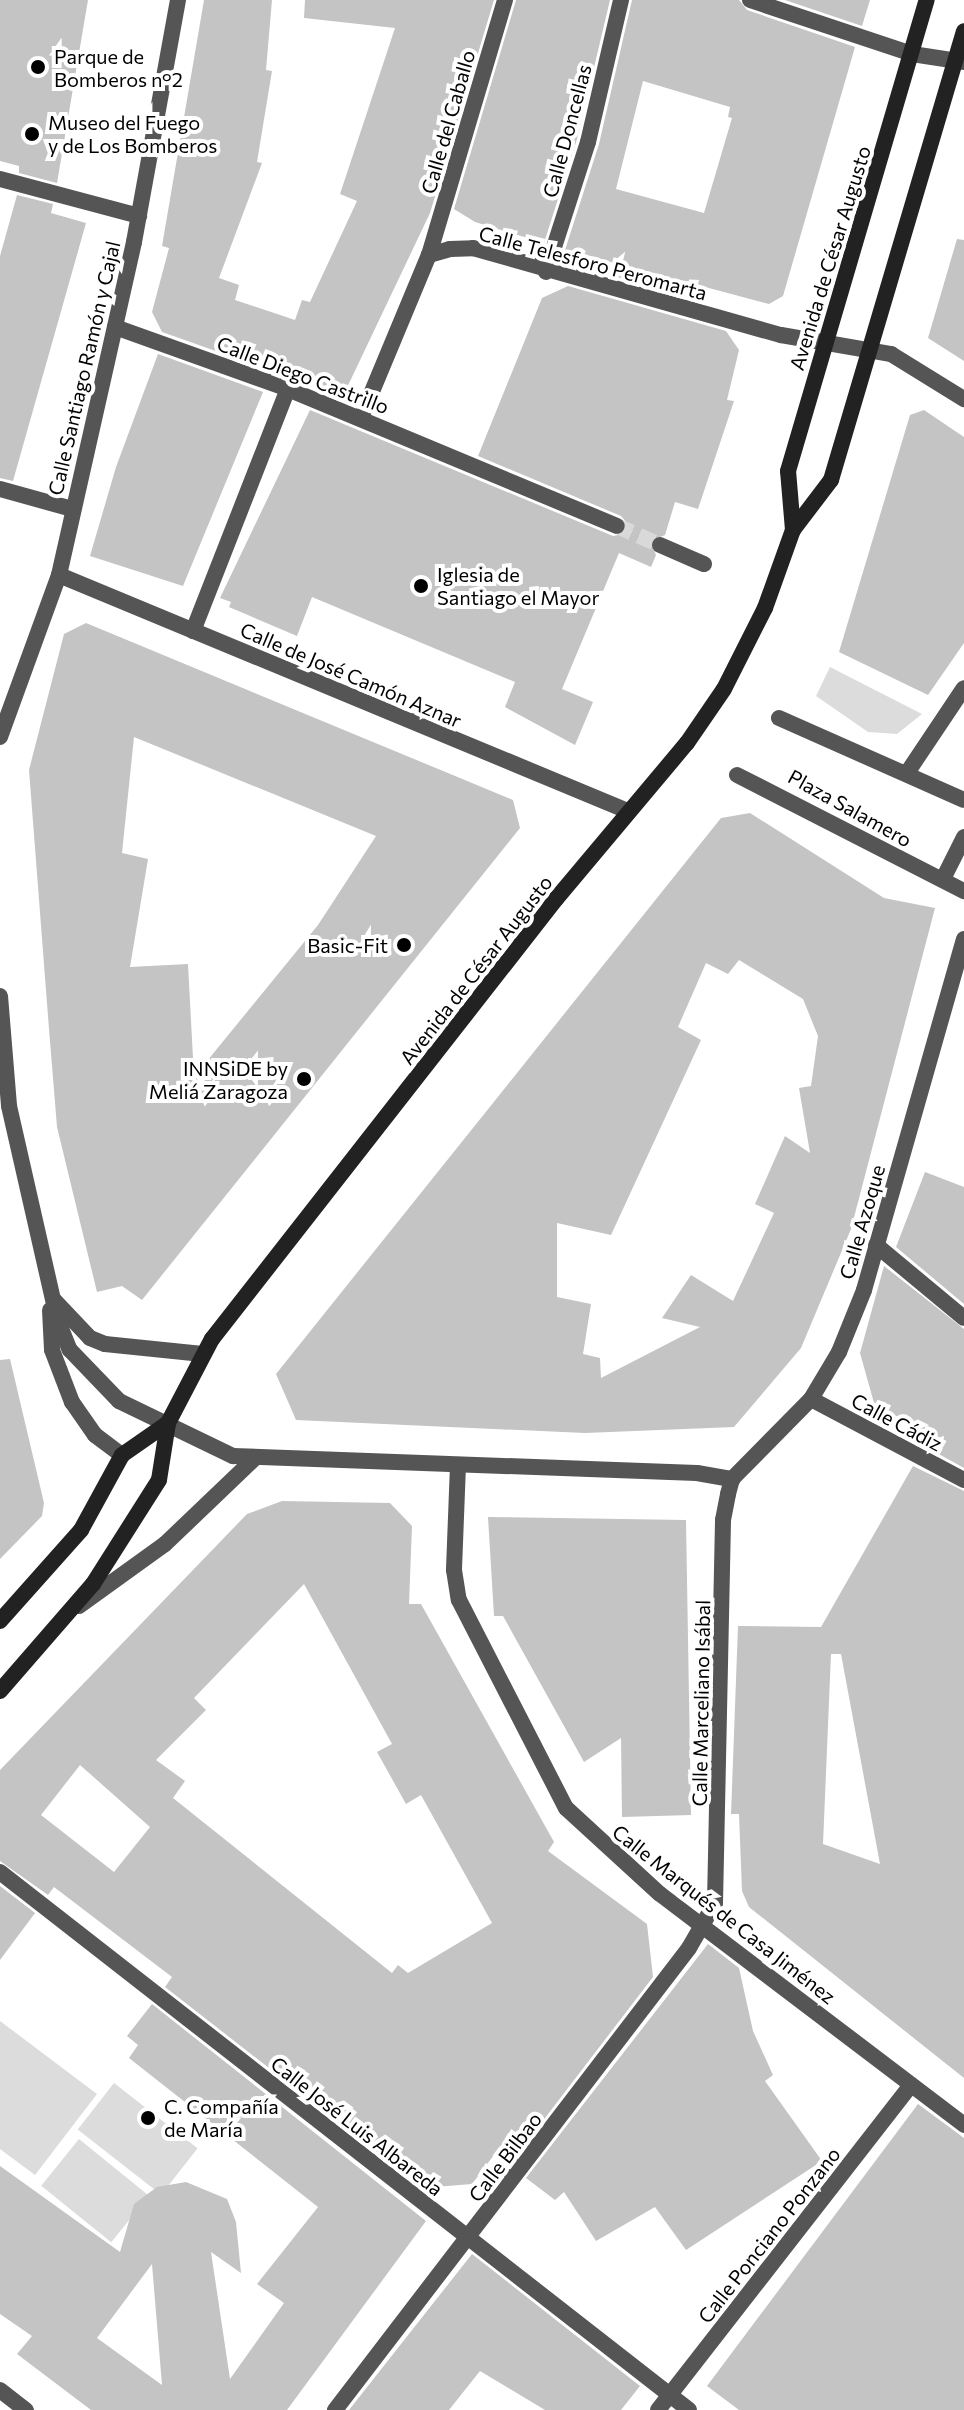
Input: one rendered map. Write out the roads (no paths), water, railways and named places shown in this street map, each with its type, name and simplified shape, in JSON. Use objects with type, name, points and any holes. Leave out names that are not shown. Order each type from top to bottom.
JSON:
[{"type":"street","name":"Calle Santiago Ramón y Cajal","points":[[0,737],[59,575],[139,216],[178,0]]},
{"type":"street","name":"Calle del Caballo","points":[[429,255],[505,0]]},
{"type":"street","name":"Calle Doncellas","points":[[546,272],[588,142],[621,0]]},
{"type":"street","points":[[750,0],[912,54],[960,61]]},
{"type":"street","name":"Avenida de César Augusto","points":[[793,530],[788,471],[927,0]]},
{"type":"street","name":"Avenida de César Augusto","points":[[0,1691],[71,1612],[159,1480],[168,1423],[202,1354],[628,811],[687,743],[724,689],[765,608],[793,530],[831,480],[960,61],[964,31]]},
{"type":"street","points":[[0,179],[139,216]]},
{"type":"street","name":"Calle Telesforo Peromarta","points":[[429,255],[473,248],[546,272],[825,345],[872,348],[908,361],[964,399]]},
{"type":"street","points":[[361,418],[429,255]]},
{"type":"street","name":"Calle Diego Castrillo","points":[[115,327],[288,389],[617,526]]},
{"type":"street","points":[[193,631],[288,389]]},
{"type":"street","points":[[0,489],[72,509]]},
{"type":"street","points":[[660,545],[704,564]]},
{"type":"street","name":"Calle de José Camón Aznar","points":[[59,575],[628,811]]},
{"type":"street","points":[[907,773],[964,688]]},
{"type":"street","points":[[779,718],[837,747],[907,773],[964,800]]},
{"type":"street","name":"Plaza Salamero","points":[[737,775],[964,891]]},
{"type":"street","points":[[943,879],[964,837]]},
{"type":"street","name":"Calle Azoque","points":[[732,1479],[811,1399],[839,1352],[876,1245],[964,939]]},
{"type":"street","points":[[0,996],[9,1106],[51,1296],[70,1350],[87,1372],[119,1401],[168,1423],[221,1453],[254,1459],[697,1473],[732,1479]]},
{"type":"street","points":[[876,1245],[964,1318]]},
{"type":"street","points":[[51,1296],[81,1331],[105,1344],[202,1354]]},
{"type":"street","points":[[51,1296],[52,1350],[72,1402],[95,1435],[122,1455]]},
{"type":"street","name":"Calle Cádiz","points":[[811,1399],[964,1480]]},
{"type":"street","name":"Avenida de César Augusto","points":[[0,1621],[81,1530],[122,1455],[168,1423]]},
{"type":"street","name":"Avenida de César Augusto","points":[[71,1612],[165,1544],[254,1459]]},
{"type":"street","name":"Calle Marqués de Casa Jiménez","points":[[458,1465],[455,1583],[466,1616],[566,1808],[598,1841],[702,1925],[964,2125]]},
{"type":"street","name":"Calle Marceliano Isábal","points":[[702,1925],[715,1903],[719,1868],[723,1520],[732,1479]]},
{"type":"street","name":"Calle José Luis Albareda","points":[[0,1872],[689,2410]]},
{"type":"street","name":"Calle Bilbao","points":[[335,2410],[702,1925]]},
{"type":"street","name":"Calle Ponciano Ponzano","points":[[658,2410],[911,2085]]},
{"type":"street","points":[[0,2390],[26,2410]]},
{"type":"tunnel","points":[[617,526],[660,545]]},
{"type":"place","name":"Parque de Bomberos n°2","points":[[38,67]]},
{"type":"place","name":"Museo del Fuego y de Los Bomberos","points":[[32,134]]},
{"type":"place","name":"Iglesia de Santiago el Mayor","points":[[421,586]]},
{"type":"place","name":"Basic-Fit","points":[[404,945]]},
{"type":"place","name":"INNSiDE by Meliá Zaragoza","points":[[304,1079]]},
{"type":"place","name":"C. Compañía de María","points":[[148,2118]]}]
